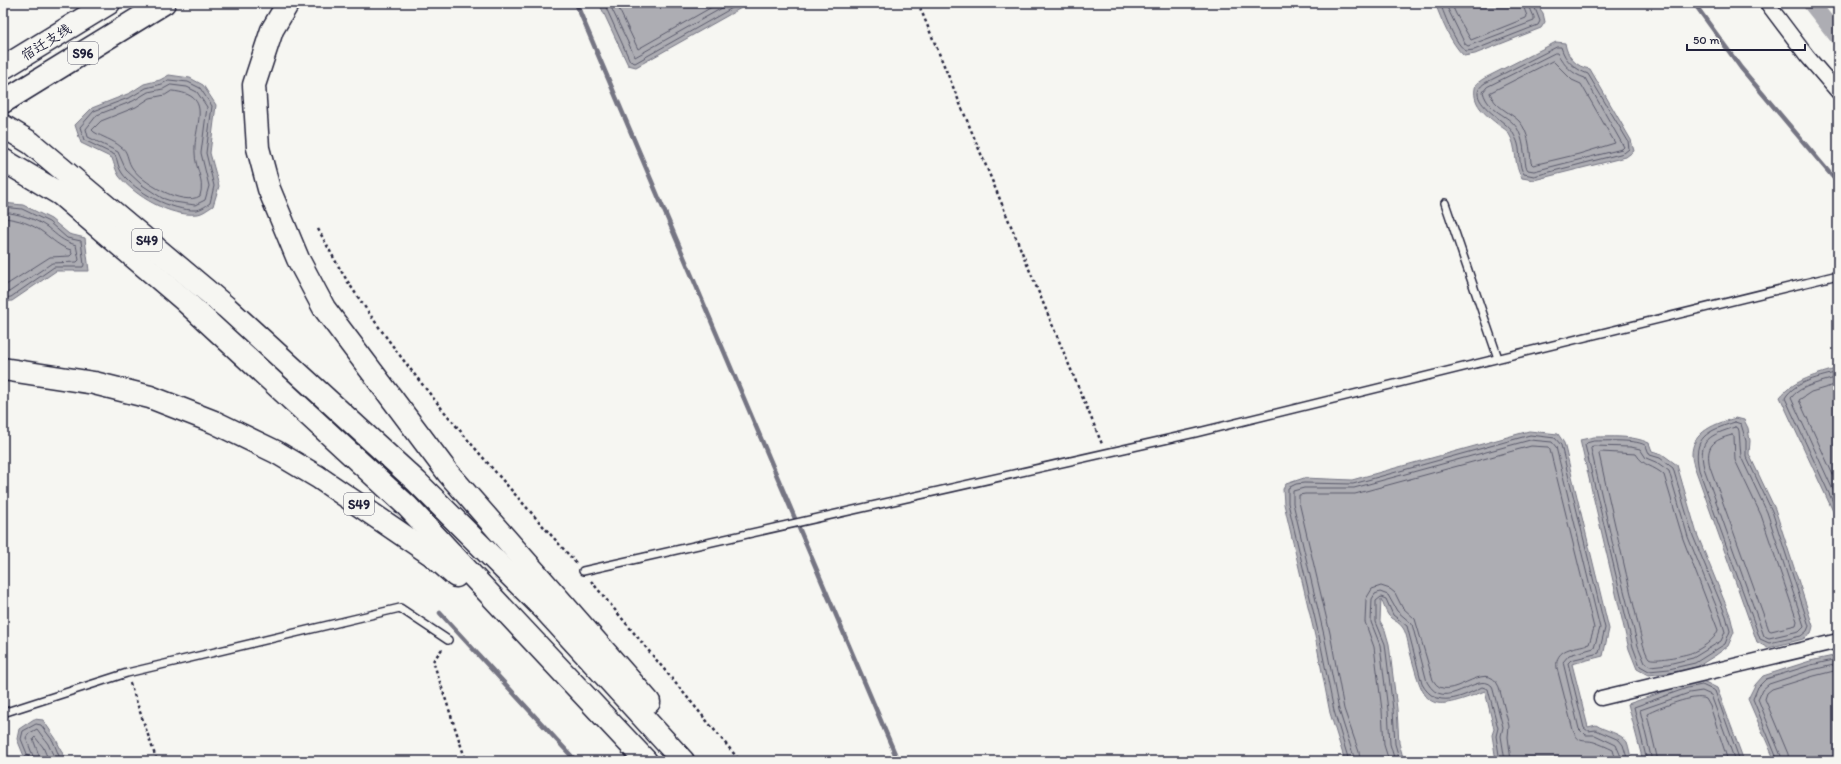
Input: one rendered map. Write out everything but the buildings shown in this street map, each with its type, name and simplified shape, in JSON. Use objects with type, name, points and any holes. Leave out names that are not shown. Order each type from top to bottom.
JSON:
[{"type":"highway","name":"宿迁支线","points":[[3,68],[109,3]]},
{"type":"highway","name":"宿迁支线","points":[[3,102],[164,3]]},
{"type":"highway","points":[[288,3],[272,30],[254,85],[258,148],[269,189],[298,259],[324,308],[448,474],[683,740],[699,761]]},
{"type":"highway","name":"S49","points":[[3,126],[37,148],[226,307],[417,482],[535,600],[682,761]]},
{"type":"highway","points":[[3,160],[60,194],[184,300],[262,374],[407,506],[646,761]]},
{"type":"highway","name":"S49","points":[[3,369],[94,383],[150,397],[214,422],[276,452],[318,477],[432,555],[471,590],[545,666],[646,761]]},
{"type":"street","points":[[1767,3],[1807,56],[1838,92]]},
{"type":"street","points":[[1601,698],[1838,641]]},
{"type":"lane","points":[[1445,203],[1498,358]]},
{"type":"lane","points":[[583,572],[1106,453],[1838,275]]},
{"type":"lane","points":[[3,713],[127,673],[400,608],[448,640]]},
{"type":"path","points":[[918,3],[1106,453]]},
{"type":"path","points":[[318,229],[347,281],[393,346],[472,445],[583,572],[740,761]]},
{"type":"path","points":[[448,640],[433,661],[466,761]]},
{"type":"path","points":[[127,673],[157,761]]},
{"type":"water","points":[[599,3],[750,3],[636,67],[628,65]]},
{"type":"water","points":[[1435,3],[1536,3],[1543,13],[1545,22],[1541,28],[1475,54],[1464,56],[1451,38]]},
{"type":"water","points":[[1556,42],[1565,43],[1570,57],[1576,64],[1590,69],[1631,140],[1634,151],[1626,157],[1534,180],[1522,178],[1517,168],[1512,139],[1506,130],[1484,113],[1480,108],[1475,97],[1476,84]]},
{"type":"water","points":[[169,75],[190,78],[203,85],[216,105],[210,153],[219,186],[213,206],[199,214],[187,214],[165,209],[134,191],[119,176],[112,158],[81,143],[75,125],[92,108],[130,93],[144,84],[160,80]]},
{"type":"water","points":[[3,203],[23,205],[51,219],[69,234],[85,238],[89,271],[56,271],[12,301],[3,302]]},
{"type":"water","points":[[1838,368],[1838,522],[1780,397],[1799,382]]},
{"type":"water","points":[[1736,418],[1744,420],[1748,428],[1750,441],[1749,454],[1775,509],[1813,626],[1811,634],[1803,639],[1768,648],[1757,642],[1692,458],[1693,447],[1700,434],[1713,426]]},
{"type":"water","points":[[1529,431],[1558,434],[1564,443],[1609,629],[1603,656],[1572,664],[1588,727],[1596,725],[1621,736],[1628,744],[1632,761],[1496,761],[1492,735],[1494,729],[1485,691],[1451,702],[1440,703],[1432,701],[1425,695],[1415,671],[1404,630],[1386,612],[1381,599],[1380,621],[1385,630],[1389,644],[1397,709],[1399,743],[1404,761],[1345,761],[1330,713],[1315,636],[1284,504],[1283,489],[1286,484],[1304,478],[1352,480]]},
{"type":"water","points":[[1594,437],[1622,437],[1642,440],[1649,443],[1652,451],[1662,454],[1677,465],[1697,534],[1730,615],[1734,632],[1728,646],[1697,667],[1669,673],[1648,675],[1637,669],[1629,649],[1580,440]]},
{"type":"water","points":[[1838,655],[1838,761],[1775,761],[1748,699],[1755,685],[1763,676],[1810,661]]},
{"type":"water","points":[[1703,681],[1717,688],[1744,761],[1643,761],[1628,704],[1686,684]]},
{"type":"water","points":[[34,719],[43,720],[56,739],[66,761],[26,761],[17,739],[19,729]]},
{"type":"waterway","points":[[576,3],[898,761]]},
{"type":"waterway","points":[[1694,3],[1741,68],[1838,183]]},
{"type":"waterway","points":[[1811,3],[1838,37]]},
{"type":"waterway","points":[[440,613],[576,761]]}]
